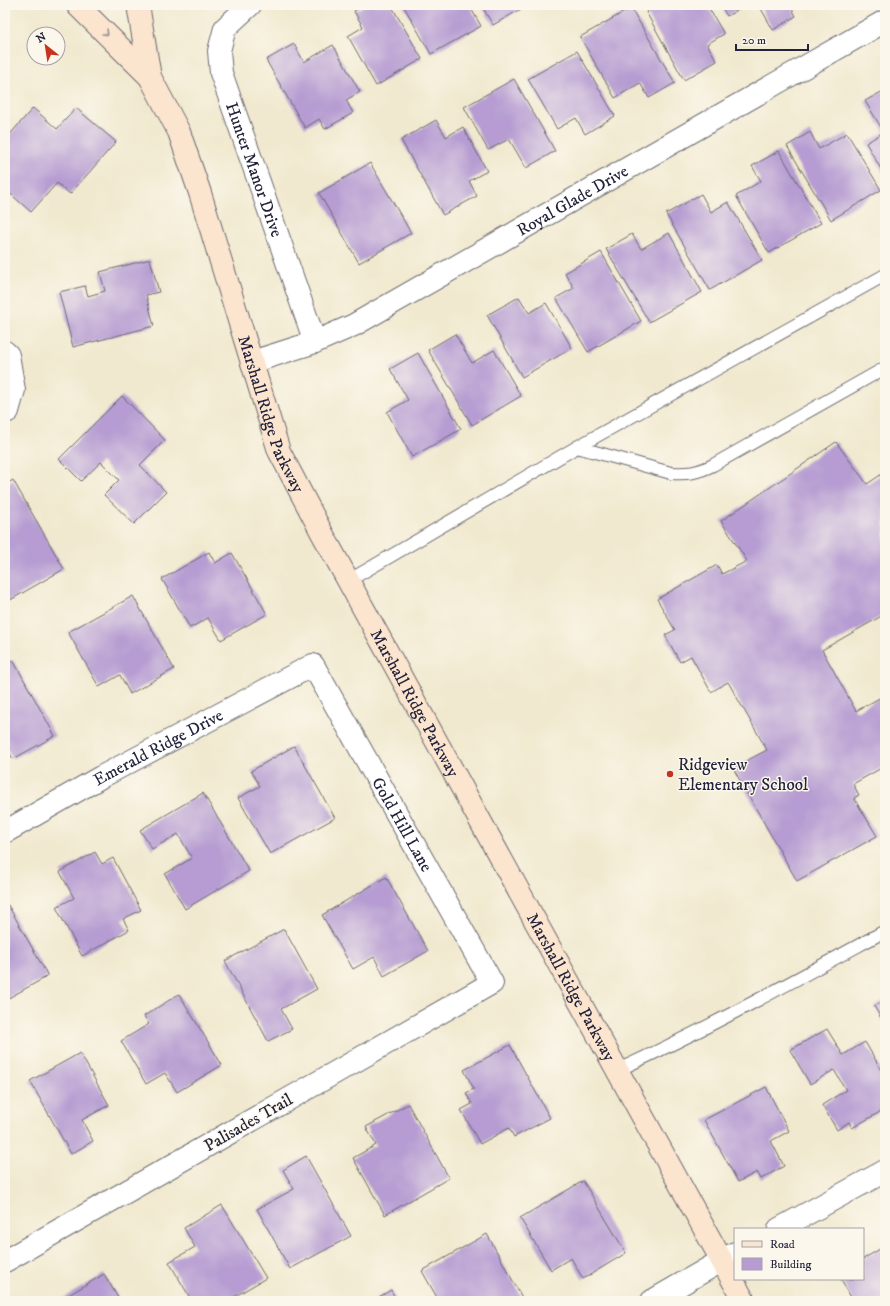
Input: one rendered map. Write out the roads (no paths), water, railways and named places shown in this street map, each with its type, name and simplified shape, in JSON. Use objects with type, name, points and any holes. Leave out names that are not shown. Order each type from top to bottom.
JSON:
[{"type":"street","name":"Marshall Ridge Parkway","points":[[80,5],[150,77],[179,132],[200,193],[279,451],[348,580],[618,1070],[729,1257],[734,1272]]},
{"type":"street","name":"Marshall Ridge Parkway","points":[[138,5],[150,77]]},
{"type":"street","name":"Hunter Manor Drive","points":[[250,5],[225,28],[218,52],[221,73],[315,342]]},
{"type":"street","name":"Royal Glade Drive","points":[[252,362],[315,342],[354,324],[885,21]]},
{"type":"street","points":[[5,352],[8,355],[14,390],[8,411],[5,412]]},
{"type":"street","name":"Emerald Ridge Drive","points":[[5,832],[101,777],[313,665]]},
{"type":"street","name":"Gold Hill Lane","points":[[313,665],[492,983]]},
{"type":"street","name":"Palisades Trail","points":[[5,1261],[492,983]]},
{"type":"street","points":[[781,1228],[885,1171]]},
{"type":"street","points":[[652,1301],[729,1257]]},
{"type":"street","name":"Marshall Ridge Parkway","points":[[737,1280],[744,1301]]},
{"type":"lane","points":[[348,580],[577,447],[885,275]]},
{"type":"lane","points":[[577,447],[671,473],[685,474],[700,472],[885,368]]},
{"type":"lane","points":[[618,1070],[719,1021],[885,931]]},
{"type":"place","name":"Ridgeview Elementary School","points":[[670,774]]}]
